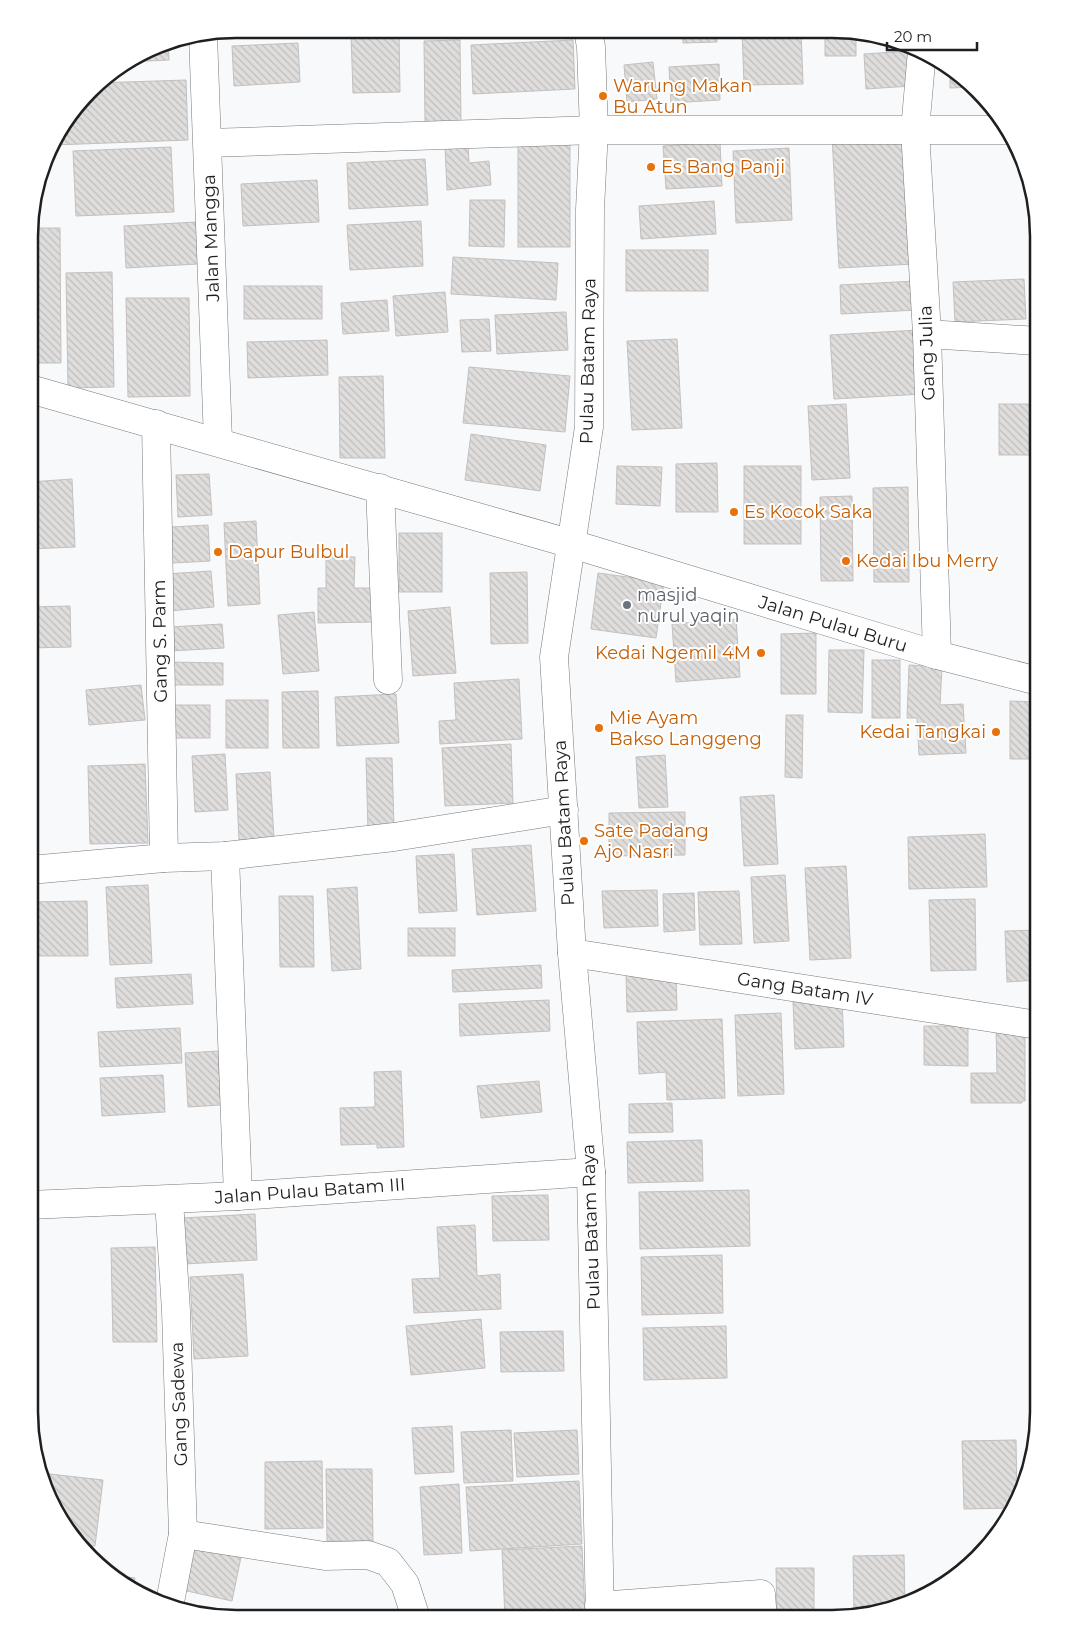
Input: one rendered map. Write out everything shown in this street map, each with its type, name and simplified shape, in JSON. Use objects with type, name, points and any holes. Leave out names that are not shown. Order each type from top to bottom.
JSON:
[{"type":"street","name":"Pulau Batam Raya","points":[[589,37],[594,130],[590,209],[589,427],[554,657],[572,953],[591,1172],[600,1610]]},
{"type":"street","name":"Jalan Mangga","points":[[203,40],[218,441]]},
{"type":"street","name":"Gang Julia","points":[[921,59],[915,130],[927,334],[937,655]]},
{"type":"street","points":[[208,143],[594,130],[999,130]]},
{"type":"street","points":[[927,334],[1030,340]]},
{"type":"street","name":"Jalan Pulau Buru","points":[[38,391],[218,441],[572,544],[937,655],[1030,679]]},
{"type":"street","name":"Gang S. Parm","points":[[156,424],[164,858]]},
{"type":"street","points":[[380,488],[388,680]]},
{"type":"street","points":[[38,869],[164,858],[226,856],[394,837],[564,810]]},
{"type":"street","points":[[226,856],[238,1196]]},
{"type":"street","name":"Gang Batam IV","points":[[572,953],[1030,1024]]},
{"type":"street","name":"Jalan Pulau Batam III","points":[[38,1205],[238,1196],[591,1172]]},
{"type":"street","name":"Gang Sadewa","points":[[169,1200],[176,1311],[183,1534],[170,1599]]},
{"type":"street","points":[[183,1534],[325,1556],[368,1555],[388,1562],[405,1584],[413,1610]]},
{"type":"street","points":[[625,1610],[761,1594],[762,1610]]},
{"type":"building","points":[[351,37],[399,37],[400,92],[353,93]]},
{"type":"building","points":[[683,37],[717,37],[717,42],[683,43]]},
{"type":"building","points":[[742,37],[801,37],[803,84],[744,85]]},
{"type":"building","points":[[825,37],[856,39],[856,56],[825,56]]},
{"type":"building","points":[[460,40],[461,122],[425,122],[424,41]]},
{"type":"building","points":[[573,40],[575,89],[473,94],[471,45]]},
{"type":"building","points":[[298,43],[300,82],[234,86],[232,46]]},
{"type":"building","points":[[168,49],[169,60],[142,61]]},
{"type":"building","points":[[903,51],[909,54],[911,86],[866,89],[864,54]]},
{"type":"building","points":[[653,62],[657,99],[627,102],[624,65]]},
{"type":"building","points":[[719,64],[720,100],[671,103],[669,67]]},
{"type":"building","points":[[950,77],[962,87],[950,88]]},
{"type":"building","points":[[186,80],[188,140],[60,145],[78,115],[110,83]]},
{"type":"building","points":[[907,132],[914,264],[839,268],[832,136]]},
{"type":"building","points":[[518,141],[570,141],[570,247],[518,247]]},
{"type":"building","points":[[720,142],[722,186],[666,189],[663,146]]},
{"type":"building","points":[[468,145],[469,163],[489,161],[491,185],[447,190],[445,146]]},
{"type":"building","points":[[171,147],[174,212],[76,216],[73,151]]},
{"type":"building","points":[[789,148],[792,220],[736,223],[733,151]]},
{"type":"building","points":[[425,159],[428,205],[349,209],[347,163]]},
{"type":"building","points":[[317,180],[319,222],[243,226],[241,184]]},
{"type":"building","points":[[470,200],[505,200],[504,247],[469,246]]},
{"type":"building","points":[[714,201],[716,234],[641,239],[639,206]]},
{"type":"building","points":[[421,221],[423,266],[350,270],[347,225]]},
{"type":"building","points":[[196,222],[198,264],[126,268],[124,226]]},
{"type":"building","points":[[38,228],[60,228],[61,363],[38,363]]},
{"type":"building","points":[[626,250],[708,250],[708,291],[626,291]]},
{"type":"building","points":[[453,257],[558,263],[556,300],[451,294]]},
{"type":"building","points":[[112,272],[114,387],[68,388],[66,273]]},
{"type":"building","points":[[1024,279],[1026,319],[955,322],[953,282]]},
{"type":"building","points":[[916,281],[917,310],[841,314],[840,285]]},
{"type":"building","points":[[244,286],[322,286],[322,319],[244,319]]},
{"type":"building","points":[[445,292],[448,332],[396,336],[393,296]]},
{"type":"building","points":[[126,298],[189,298],[190,396],[128,397]]},
{"type":"building","points":[[387,300],[389,331],[343,334],[341,303]]},
{"type":"building","points":[[566,312],[568,350],[497,354],[495,315]]},
{"type":"building","points":[[489,319],[491,351],[462,352],[460,320]]},
{"type":"building","points":[[919,330],[923,394],[834,399],[830,335]]},
{"type":"building","points":[[677,339],[682,428],[632,430],[627,341]]},
{"type":"building","points":[[327,340],[328,375],[248,378],[247,342]]},
{"type":"building","points":[[469,367],[570,376],[565,432],[463,423]]},
{"type":"building","points":[[383,376],[385,458],[340,458],[339,377]]},
{"type":"building","points":[[846,404],[850,478],[812,480],[808,406]]},
{"type":"building","points":[[999,404],[1030,404],[1030,455],[999,455]]},
{"type":"building","points":[[471,434],[546,445],[540,491],[465,480]]},
{"type":"building","points":[[717,463],[718,512],[676,512],[676,464]]},
{"type":"building","points":[[617,466],[662,467],[660,506],[616,504]]},
{"type":"building","points":[[744,466],[801,466],[801,544],[744,544]]},
{"type":"building","points":[[209,474],[212,515],[178,517],[176,475]]},
{"type":"building","points":[[72,479],[75,547],[38,549],[38,481]]},
{"type":"building","points":[[908,487],[909,582],[874,582],[873,488]]},
{"type":"building","points":[[852,496],[853,581],[821,581],[820,497]]},
{"type":"building","points":[[256,521],[260,604],[228,606],[224,523]]},
{"type":"building","points":[[208,525],[210,561],[173,563],[171,527]]},
{"type":"building","points":[[399,533],[442,533],[442,592],[399,592]]},
{"type":"building","points":[[326,556],[355,557],[354,588],[372,588],[373,622],[318,623],[318,588],[326,588]]},
{"type":"building","points":[[211,571],[214,607],[169,611],[166,574]]},
{"type":"building","points":[[527,572],[528,643],[491,644],[490,573]]},
{"type":"building","name":"masjid nurul yaqin","points":[[598,573],[664,582],[656,638],[591,629]]},
{"type":"building","points":[[70,606],[71,647],[38,648],[38,607]]},
{"type":"building","points":[[450,607],[456,673],[413,676],[408,611]]},
{"type":"building","points":[[314,612],[319,671],[283,674],[278,615]]},
{"type":"building","points":[[736,619],[740,677],[676,682],[672,624]]},
{"type":"building","points":[[222,624],[224,648],[170,651],[169,627]]},
{"type":"building","points":[[816,633],[816,694],[781,694],[781,634]]},
{"type":"building","points":[[829,650],[864,650],[862,713],[828,712]]},
{"type":"building","points":[[872,660],[900,660],[900,718],[872,718]]},
{"type":"building","points":[[169,662],[223,663],[223,685],[170,685]]},
{"type":"building","points":[[909,665],[942,667],[940,705],[963,704],[966,753],[919,755],[917,718],[907,718]]},
{"type":"building","points":[[519,679],[522,739],[440,744],[439,721],[456,720],[454,683]]},
{"type":"building","points":[[141,685],[145,720],[89,725],[86,690]]},
{"type":"building","points":[[318,691],[319,748],[283,748],[282,692]]},
{"type":"building","points":[[396,694],[399,743],[337,746],[335,697]]},
{"type":"building","points":[[226,700],[268,700],[268,748],[226,748]]},
{"type":"building","points":[[1010,701],[1030,702],[1030,759],[1010,759]]},
{"type":"building","points":[[168,705],[210,705],[210,738],[168,738]]},
{"type":"building","points":[[786,715],[803,715],[802,778],[785,777]]},
{"type":"building","points":[[511,744],[513,803],[445,806],[442,748]]},
{"type":"building","points":[[225,754],[228,810],[195,812],[192,756]]},
{"type":"building","points":[[665,755],[668,807],[639,808],[636,757]]},
{"type":"building","points":[[366,758],[392,758],[394,829],[368,830]]},
{"type":"building","points":[[145,764],[148,843],[90,844],[88,766]]},
{"type":"building","points":[[270,772],[274,838],[239,840],[236,774]]},
{"type":"building","points":[[774,795],[778,864],[744,866],[740,797]]},
{"type":"building","points":[[685,812],[685,855],[609,856],[609,813]]},
{"type":"building","points":[[985,834],[987,887],[909,889],[908,837]]},
{"type":"building","points":[[531,845],[536,911],[477,915],[472,849]]},
{"type":"building","points":[[454,854],[457,911],[419,913],[416,856]]},
{"type":"building","points":[[846,866],[851,958],[810,960],[805,868]]},
{"type":"building","points":[[785,875],[789,941],[754,943],[751,877]]},
{"type":"building","points":[[148,885],[152,963],[110,965],[106,887]]},
{"type":"building","points":[[357,887],[361,969],[332,971],[327,889]]},
{"type":"building","points":[[657,890],[658,926],[604,928],[602,891]]},
{"type":"building","points":[[739,891],[742,944],[700,945],[698,892]]},
{"type":"building","points":[[694,893],[695,930],[664,932],[663,894]]},
{"type":"building","points":[[279,896],[313,896],[314,967],[280,967]]},
{"type":"building","points":[[975,899],[976,970],[931,971],[929,900]]},
{"type":"building","points":[[87,901],[88,956],[38,956],[38,902]]},
{"type":"building","points":[[408,928],[455,928],[455,956],[408,956]]},
{"type":"building","points":[[1030,930],[1030,981],[1007,982],[1005,931]]},
{"type":"building","points":[[541,965],[542,988],[453,992],[452,970]]},
{"type":"building","points":[[676,973],[677,1010],[627,1012],[626,975]]},
{"type":"building","points":[[191,974],[193,1004],[117,1008],[115,978]]},
{"type":"building","points":[[549,1000],[550,1031],[460,1036],[459,1004]]},
{"type":"building","points":[[842,1000],[844,1047],[795,1049],[793,1002]]},
{"type":"building","points":[[781,1013],[784,1094],[738,1096],[735,1015]]},
{"type":"building","points":[[722,1019],[725,1098],[667,1100],[666,1072],[639,1074],[637,1022]]},
{"type":"building","points":[[924,1026],[968,1026],[968,1066],[924,1065]]},
{"type":"building","points":[[996,1027],[1025,1027],[1025,1101],[1022,1101],[1022,1103],[971,1103],[971,1073],[997,1073]]},
{"type":"building","points":[[180,1028],[182,1063],[100,1067],[98,1032]]},
{"type":"building","points":[[218,1051],[221,1105],[188,1107],[185,1053]]},
{"type":"building","points":[[401,1071],[404,1147],[377,1148],[377,1144],[341,1145],[340,1108],[375,1107],[374,1072]]},
{"type":"building","points":[[163,1075],[165,1112],[102,1116],[100,1078]]},
{"type":"building","points":[[539,1081],[542,1112],[481,1118],[477,1086]]},
{"type":"building","points":[[672,1103],[673,1132],[629,1133],[629,1104]]},
{"type":"building","points":[[702,1140],[703,1181],[628,1183],[627,1142]]},
{"type":"building","points":[[749,1190],[750,1246],[640,1249],[639,1192]]},
{"type":"building","points":[[548,1195],[549,1240],[493,1241],[492,1196]]},
{"type":"building","points":[[255,1214],[257,1260],[184,1264],[182,1218]]},
{"type":"building","points":[[475,1225],[477,1276],[500,1274],[501,1309],[414,1313],[412,1279],[440,1278],[437,1227]]},
{"type":"building","points":[[155,1247],[157,1342],[113,1342],[111,1248]]},
{"type":"building","points":[[722,1255],[723,1313],[642,1315],[641,1257]]},
{"type":"building","points":[[243,1274],[248,1356],[194,1359],[190,1277]]},
{"type":"building","points":[[481,1319],[485,1368],[411,1375],[406,1326]]},
{"type":"building","points":[[726,1326],[727,1378],[644,1380],[643,1328]]},
{"type":"building","points":[[563,1331],[564,1371],[501,1372],[500,1332]]},
{"type":"building","points":[[452,1426],[454,1472],[415,1474],[412,1428]]},
{"type":"building","points":[[511,1430],[513,1481],[464,1483],[461,1432]]},
{"type":"building","points":[[577,1430],[579,1474],[517,1477],[514,1433]]},
{"type":"building","points":[[1016,1440],[1017,1482],[1005,1508],[964,1509],[962,1441]]},
{"type":"building","points":[[322,1461],[323,1528],[265,1529],[265,1462]]},
{"type":"building","points":[[326,1469],[372,1469],[373,1541],[327,1541]]},
{"type":"building","points":[[47,1474],[103,1480],[95,1546],[89,1545],[78,1533],[58,1500]]},
{"type":"building","points":[[579,1481],[582,1544],[470,1551],[466,1487]]},
{"type":"building","points":[[459,1484],[462,1553],[424,1555],[420,1487]]},
{"type":"building","points":[[189,1540],[242,1552],[232,1601],[178,1589]]},
{"type":"building","points":[[582,1546],[585,1610],[505,1610],[502,1550]]},
{"type":"building","points":[[904,1555],[905,1596],[882,1604],[854,1609],[853,1556]]},
{"type":"building","points":[[776,1568],[814,1568],[814,1610],[777,1610]]},
{"type":"building","points":[[126,1577],[135,1578],[134,1582]]},
{"type":"building","points":[[660,1606],[717,1606],[717,1610],[660,1610]]},
{"type":"place","name":"Warung Makan Bu Atun","points":[[603,96]]},
{"type":"place","name":"Es Bang Panji","points":[[651,167]]},
{"type":"place","name":"Es Kocok Saka","points":[[734,512]]},
{"type":"place","name":"Dapur Bulbul","points":[[218,552]]},
{"type":"place","name":"Kedai Ibu Merry","points":[[846,561]]},
{"type":"place","name":"masjid nurul yaqin","points":[[627,605]]},
{"type":"place","name":"Kedai Ngemil 4M","points":[[761,653]]},
{"type":"place","name":"Mie Ayam Bakso Langgeng","points":[[599,728]]},
{"type":"place","name":"Kedai Tangkai","points":[[996,732]]},
{"type":"place","name":"Sate Padang Ajo Nasri","points":[[584,841]]}]
